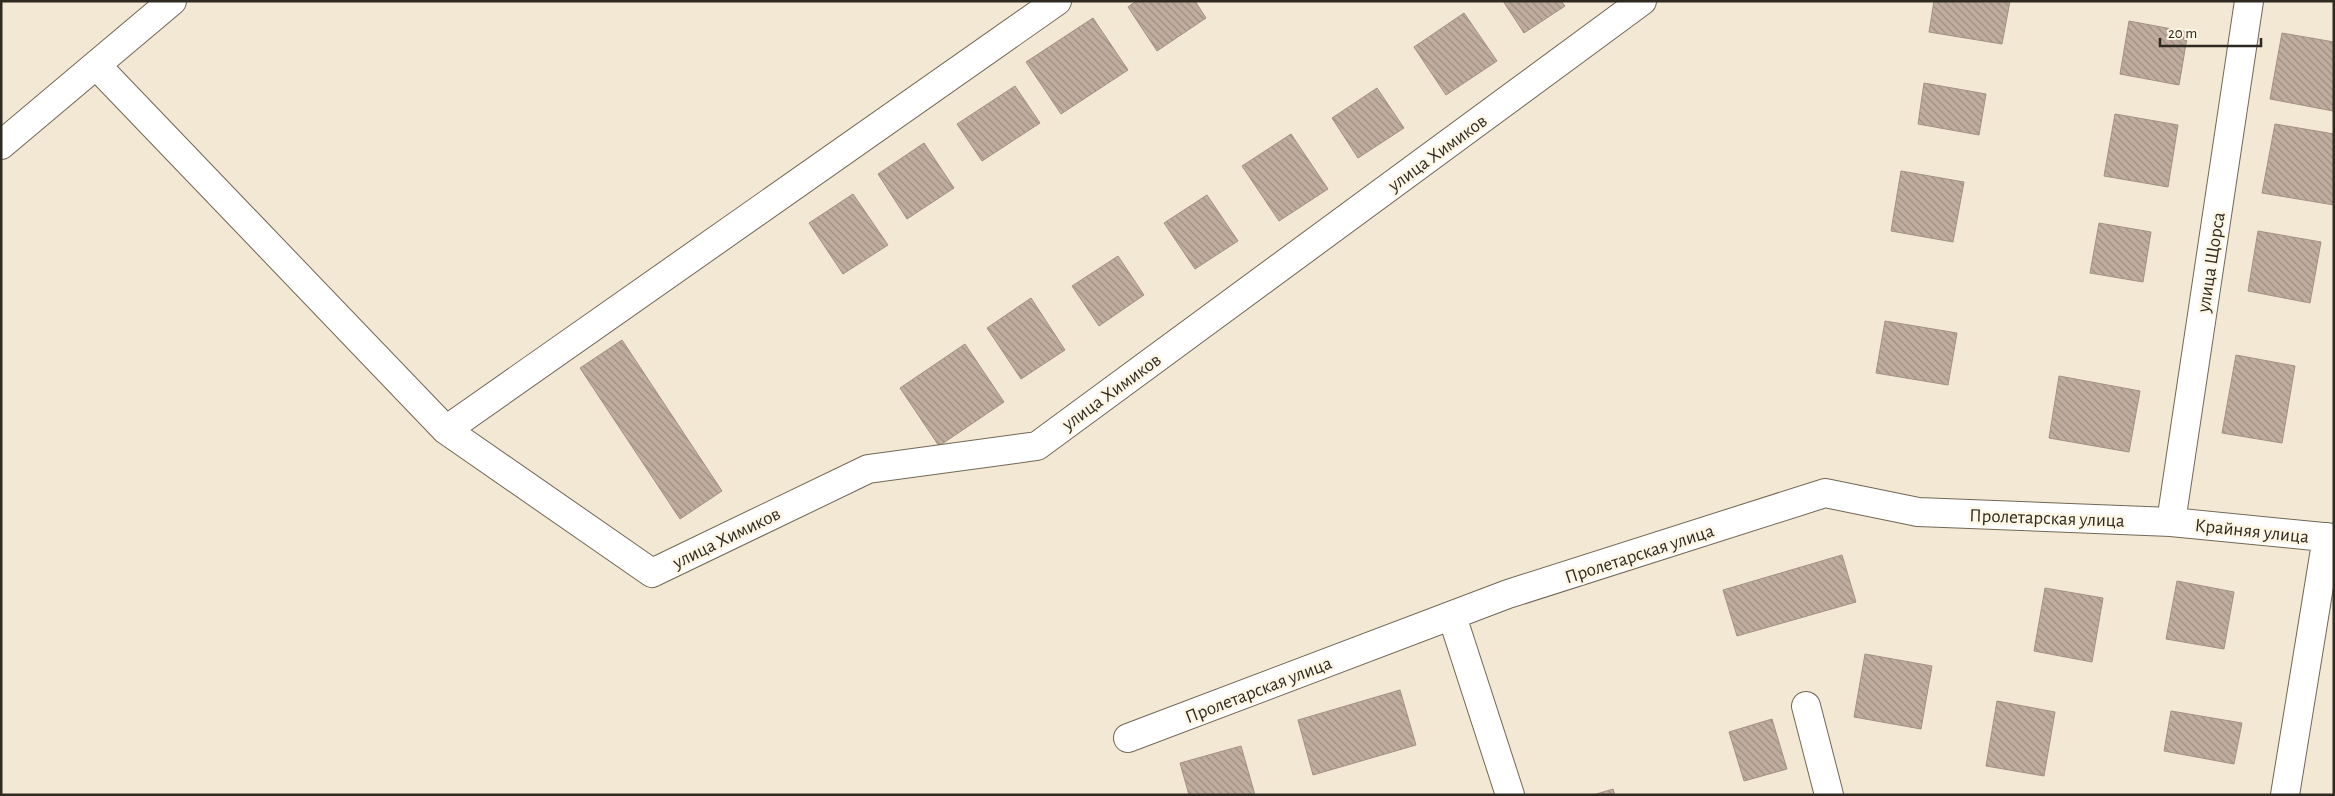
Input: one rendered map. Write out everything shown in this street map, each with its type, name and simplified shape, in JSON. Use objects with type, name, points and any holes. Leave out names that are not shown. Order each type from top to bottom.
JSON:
[{"type":"street","points":[[1,145],[172,1]]},
{"type":"street","points":[[96,65],[446,430],[1057,1]]},
{"type":"street","name":"улица Химиков","points":[[446,430],[652,572],[868,469],[1037,446],[1642,1]]},
{"type":"street","name":"улица Щорса","points":[[2171,522],[2249,1]]},
{"type":"street","name":"Пролетарская улица","points":[[1128,738],[1508,594],[1825,493],[1918,512],[2171,522]]},
{"type":"street","name":"Крайняя улица","points":[[2171,522],[2331,537]]},
{"type":"street","points":[[2285,795],[2331,537]]},
{"type":"street","points":[[1452,616],[1510,795]]},
{"type":"street","points":[[1806,706],[1829,795]]},
{"type":"building","points":[[1136,1],[1195,1],[1206,18],[1157,51],[1128,7]]},
{"type":"building","points":[[1503,1],[1561,1],[1565,6],[1524,33]]},
{"type":"building","points":[[1934,1],[2010,1],[2002,44],[1929,32]]},
{"type":"building","points":[[1464,13],[1497,61],[1446,95],[1414,47]]},
{"type":"building","points":[[1093,18],[1128,70],[1061,114],[1026,62]]},
{"type":"building","points":[[2129,21],[2188,32],[2179,85],[2120,74]]},
{"type":"building","points":[[2282,33],[2334,42],[2333,111],[2270,99]]},
{"type":"building","points":[[1924,83],[1986,94],[1979,135],[1918,124]]},
{"type":"building","points":[[1015,86],[1040,123],[982,161],[957,124]]},
{"type":"building","points":[[1377,88],[1404,128],[1358,158],[1332,118]]},
{"type":"building","points":[[2115,114],[2178,125],[2168,187],[2104,176]]},
{"type":"building","points":[[2275,124],[2334,134],[2334,205],[2262,193]]},
{"type":"building","points":[[1291,134],[1328,189],[1279,221],[1242,166]]},
{"type":"building","points":[[924,143],[954,188],[907,219],[878,174]]},
{"type":"building","points":[[1901,171],[1964,182],[1953,242],[1891,231]]},
{"type":"building","points":[[853,194],[888,245],[843,274],[809,223]]},
{"type":"building","points":[[1207,195],[1238,241],[1195,269],[1164,223]]},
{"type":"building","points":[[2099,223],[2151,232],[2143,282],[2090,273]]},
{"type":"building","points":[[2258,231],[2321,242],[2310,303],[2248,291]]},
{"type":"building","points":[[1118,256],[1144,295],[1099,326],[1072,286]]},
{"type":"building","points":[[1031,298],[1065,350],[1021,379],[987,328]]},
{"type":"building","points":[[1885,321],[1957,333],[1948,385],[1876,373]]},
{"type":"building","points":[[622,340],[722,491],[680,519],[580,368]]},
{"type":"building","points":[[965,344],[1004,402],[939,446],[900,388]]},
{"type":"building","points":[[2236,355],[2295,366],[2282,443],[2222,433]]},
{"type":"building","points":[[2059,376],[2140,391],[2129,452],[2049,438]]},
{"type":"building","points":[[1842,555],[1856,602],[1737,636],[1723,590]]},
{"type":"building","points":[[2177,581],[2234,592],[2224,649],[2166,639]]},
{"type":"building","points":[[2045,588],[2103,598],[2092,662],[2034,651]]},
{"type":"building","points":[[1865,654],[1932,666],[1921,729],[1854,717]]},
{"type":"building","points":[[1400,690],[1416,745],[1313,775],[1298,720]]},
{"type":"building","points":[[1997,701],[2055,712],[2044,776],[1986,766]]},
{"type":"building","points":[[2171,711],[2242,723],[2234,764],[2164,751]]},
{"type":"building","points":[[1772,719],[1787,769],[1744,781],[1729,732]]},
{"type":"building","points":[[1241,746],[1255,795],[1189,795],[1180,763]]},
{"type":"building","points":[[1613,789],[1615,795],[1593,795]]}]
